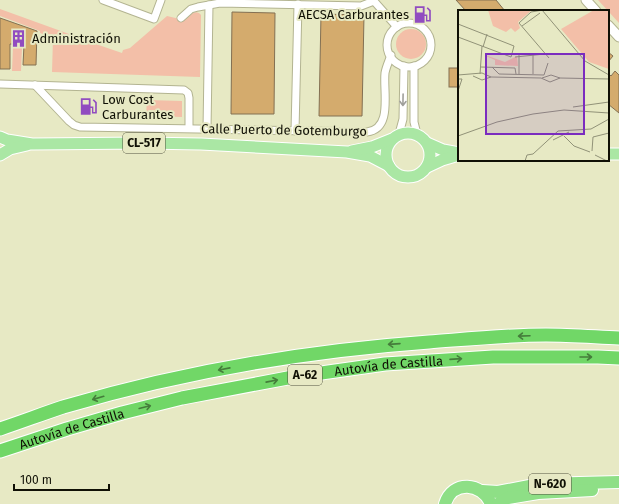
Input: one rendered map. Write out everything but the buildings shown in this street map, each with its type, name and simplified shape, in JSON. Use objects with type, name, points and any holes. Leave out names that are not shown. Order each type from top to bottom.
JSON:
[{"type":"highway","points":[[546,335],[619,332]]},
{"type":"highway","name":"Autovía de Castilla","points":[[0,429],[61,408],[116,392],[178,377],[289,357],[382,345],[490,337],[546,335],[619,338]]},
{"type":"highway","name":"Autovía de Castilla","points":[[0,451],[122,413],[182,398],[294,377],[385,364],[493,357],[619,358]]},
{"type":"highway","name":"N-620","points":[[445,504],[450,494],[455,490],[469,486],[482,492],[498,492],[540,484],[619,482]]},
{"type":"highway","name":"N-620","points":[[498,504],[508,498],[538,493],[619,489]]},
{"type":"highway","points":[[482,492],[489,499],[491,504]]},
{"type":"main road","name":"CL-517","points":[[347,152],[372,147],[408,132],[417,134],[427,143],[443,150],[458,154]]},
{"type":"main road","name":"CL-517","points":[[0,137],[7,140],[32,144],[201,144],[347,152],[370,156],[389,166],[395,173],[404,177],[413,177],[421,173],[427,167],[458,154]]},
{"type":"main road","points":[[389,166],[386,152],[387,148],[395,137]]},
{"type":"main road","points":[[427,143],[430,151],[430,159],[427,167]]},
{"type":"main road","name":"CL-517","points":[[0,155],[10,150],[32,144]]},
{"type":"street","points":[[102,0],[154,19],[161,0]]},
{"type":"street","points":[[586,0],[595,10]]},
{"type":"street","points":[[181,18],[191,9],[198,6],[220,3],[361,6],[373,1],[397,27]]},
{"type":"street","points":[[296,130],[298,4]]},
{"type":"street","points":[[207,129],[209,5]]},
{"type":"street","points":[[410,23],[418,25],[429,35],[431,43],[430,50],[427,58],[421,63],[414,66],[404,66],[398,63],[391,56],[388,48],[388,40],[391,33],[397,27],[410,23]]},
{"type":"street","points":[[609,25],[619,36]]},
{"type":"street","name":"Calle Puerto de Gotemburgo","points":[[35,85],[69,121],[74,125],[80,126],[372,132],[379,127],[383,119],[385,73],[391,56]]},
{"type":"street","points":[[395,137],[403,119],[404,66]]},
{"type":"street","points":[[414,66],[414,122],[417,134]]},
{"type":"street","name":"Calle Puerto de Gotemburgo","points":[[0,84],[184,90],[188,93],[189,98],[189,128]]},
{"type":"shaded area","points":[[598,0],[619,0],[619,23],[609,12],[609,10],[607,10]]},
{"type":"shaded area","points":[[0,9],[83,39],[81,43],[86,45],[87,41],[122,53],[123,50],[130,48],[167,16],[184,20],[192,13],[197,12],[201,15],[200,77],[52,72],[53,38],[40,33],[40,31],[0,16]]},
{"type":"shaded area","points":[[411,29],[417,30],[425,38],[425,50],[417,58],[411,59],[405,58],[397,50],[396,44],[397,38],[405,30]]},
{"type":"shaded area","points":[[13,47],[22,48],[21,71],[12,71]]},
{"type":"shaded area","points":[[147,100],[182,101],[182,117],[146,116]]},
{"type":"place","name":"AECSA Carburantes","points":[[422,14]]},
{"type":"place","name":"Administración","points":[[19,38]]},
{"type":"place","name":"Low Cost Carburantes","points":[[89,106]]}]
